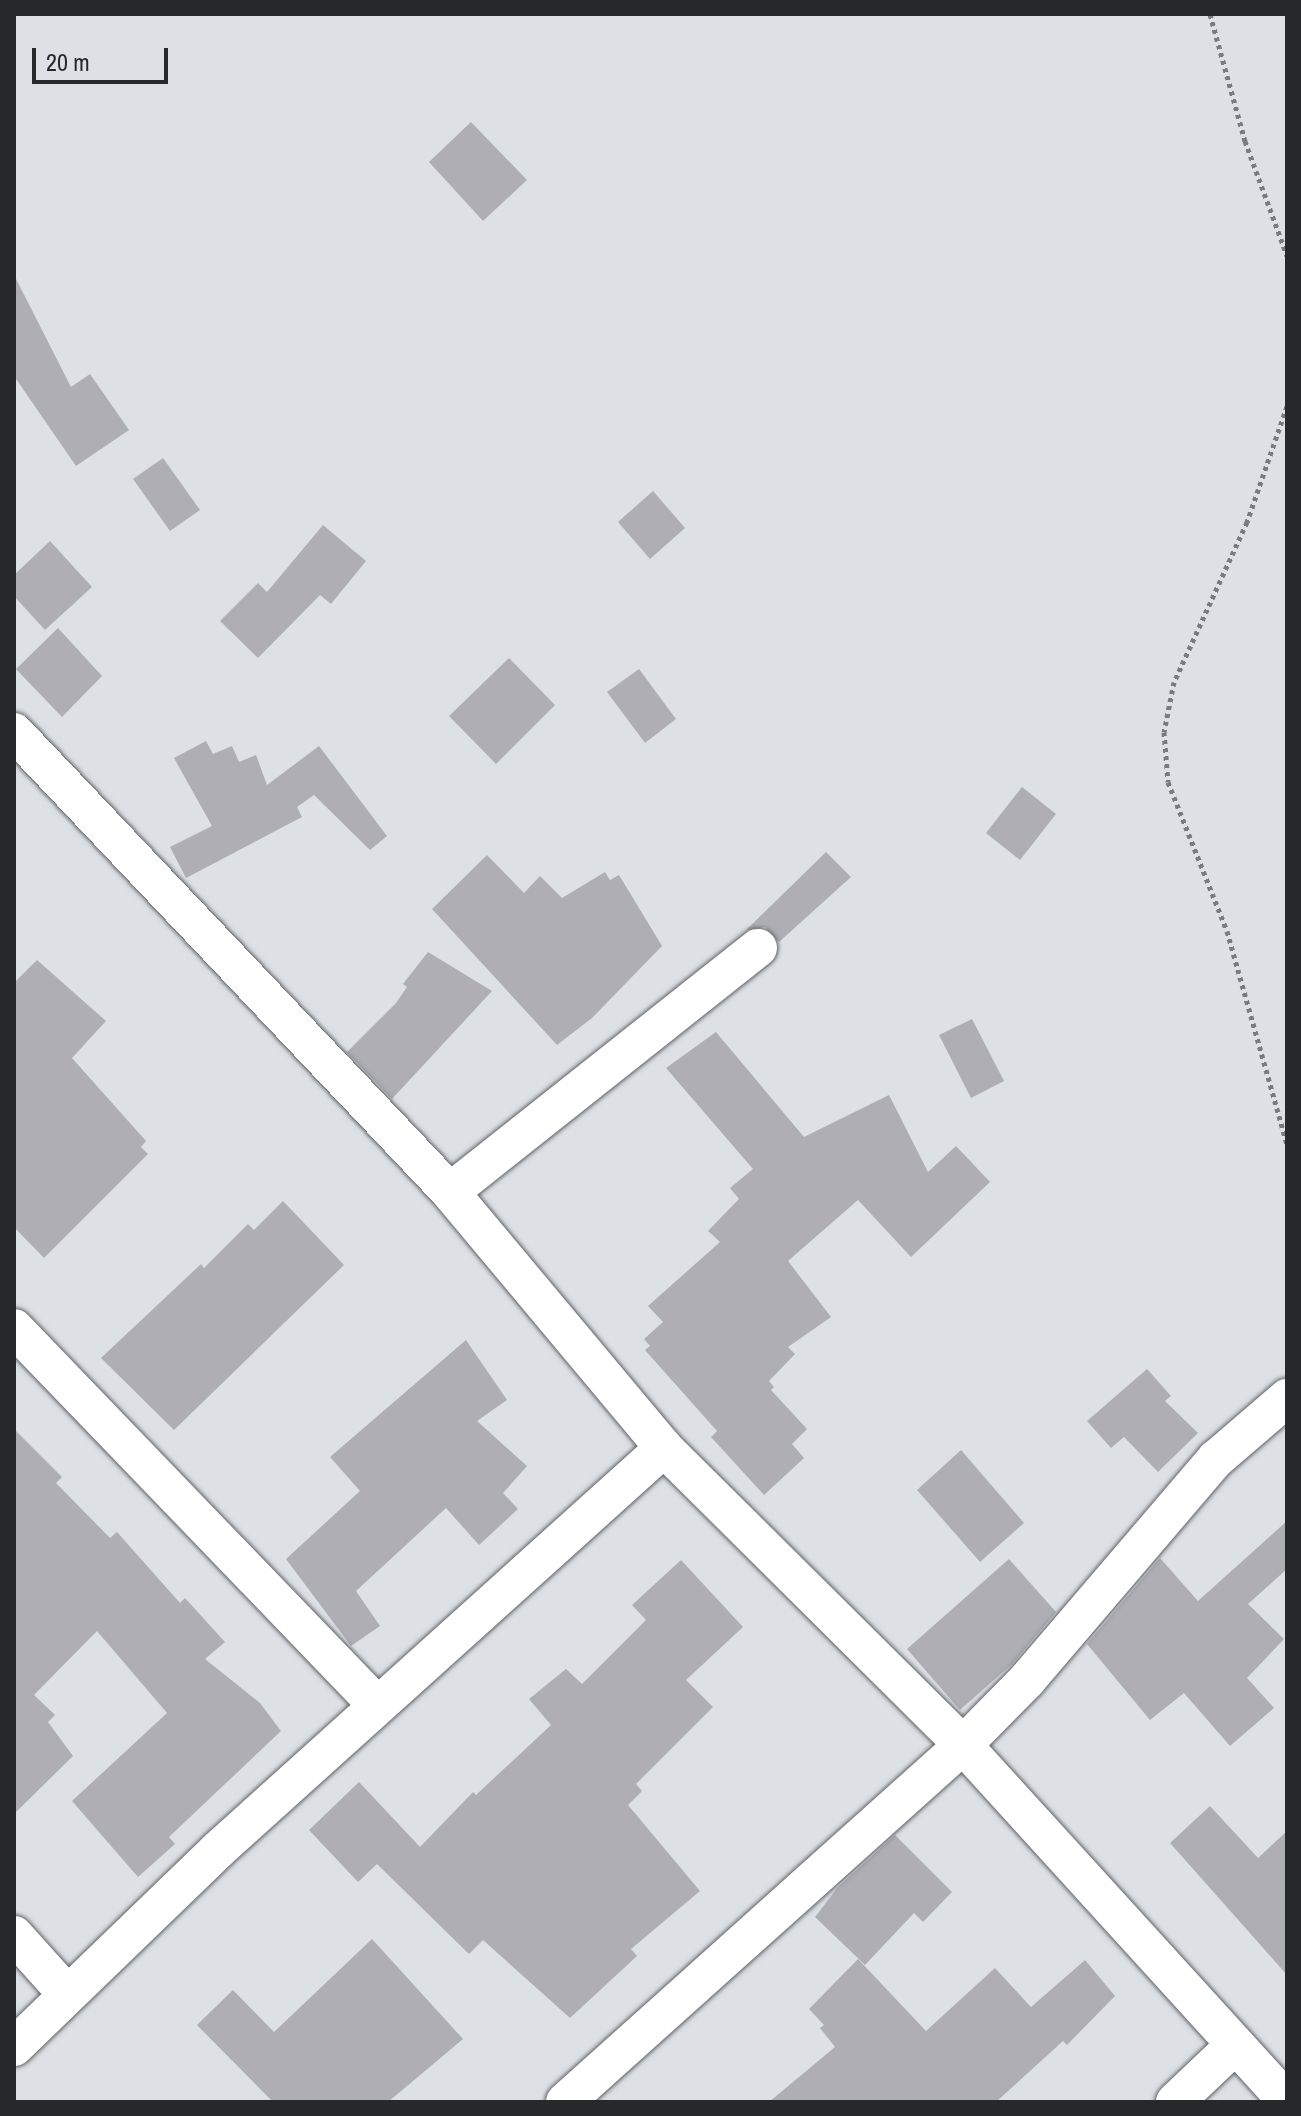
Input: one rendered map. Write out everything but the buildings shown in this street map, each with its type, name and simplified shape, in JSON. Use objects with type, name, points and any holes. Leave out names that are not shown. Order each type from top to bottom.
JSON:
[{"type":"street","points":[[14,732],[450,1192],[664,1448],[963,1745],[1235,2045],[1285,2093]]},
{"type":"street","points":[[450,1192],[758,948]]},
{"type":"street","points":[[14,1328],[377,1705]]},
{"type":"street","points":[[565,2102],[963,1745],[1047,1657],[1216,1459],[1287,1398]]},
{"type":"street","points":[[14,2047],[377,1705],[664,1448]]},
{"type":"street","points":[[14,1935],[67,1994]]},
{"type":"street","points":[[1175,2102],[1235,2045]]},
{"type":"path","points":[[1210,14],[1245,141],[1287,256]]},
{"type":"path","points":[[1287,406],[1247,522],[1174,682],[1164,732],[1168,782],[1227,931],[1287,1144]]}]
